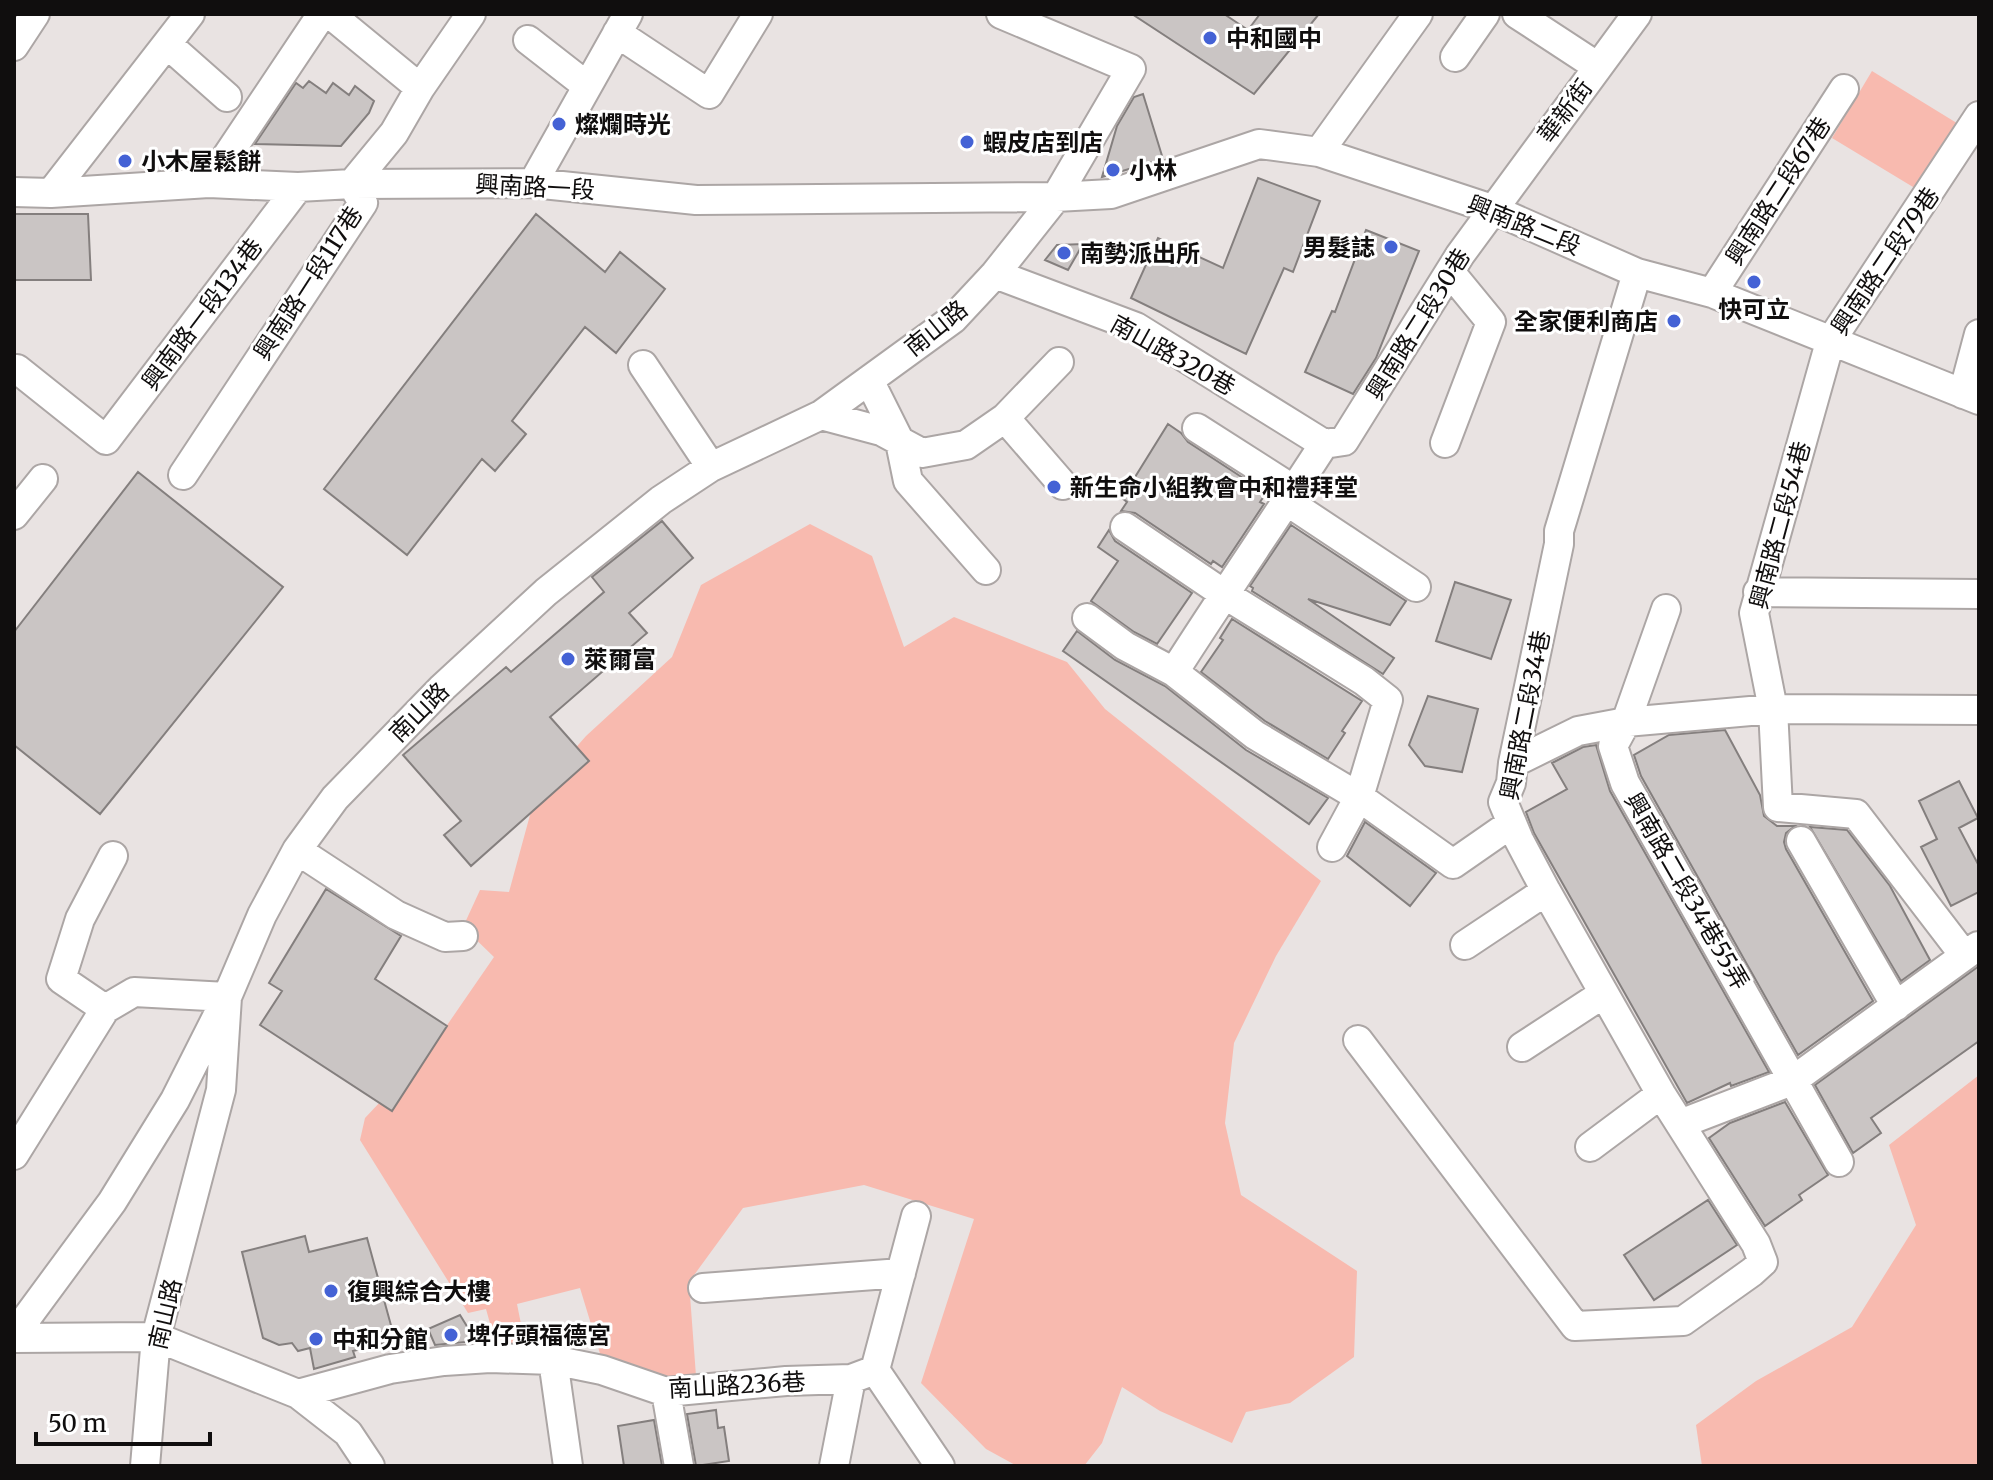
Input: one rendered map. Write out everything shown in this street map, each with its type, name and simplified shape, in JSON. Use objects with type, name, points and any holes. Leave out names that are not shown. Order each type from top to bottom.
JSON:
[{"type":"street","points":[[14,46],[35,14]]},
{"type":"street","points":[[51,193],[190,14]]},
{"type":"street","points":[[533,183],[622,23],[709,94],[758,14]]},
{"type":"street","name":"南山路","points":[[145,1466],[156,1337],[221,1090],[227,997],[262,915],[297,850],[335,798],[453,677],[546,592],[661,500],[711,467],[821,415],[953,319],[995,274],[1056,197],[1131,69],[1001,14]]},
{"type":"street","points":[[1319,152],[1418,14]]},
{"type":"street","points":[[1455,57],[1485,14]]},
{"type":"street","points":[[1517,14],[1598,67]]},
{"type":"street","name":"華新街","points":[[1492,209],[1637,14]]},
{"type":"street","name":"興南路一段117巷","points":[[183,475],[363,203],[352,184],[394,133],[466,16]]},
{"type":"street","points":[[209,183],[314,18],[420,88]]},
{"type":"street","points":[[528,40],[587,86]]},
{"type":"street","points":[[167,44],[227,97]]},
{"type":"street","name":"興南路二段67巷","points":[[1712,293],[1844,89]]},
{"type":"street","name":"興南路二段79巷","points":[[1830,342],[1979,116]]},
{"type":"street","name":"興南路二段","points":[[1056,197],[1111,194],[1259,144],[1319,152],[1492,209],[1637,273],[1712,293],[1971,397]]},
{"type":"street","name":"興南路一段","points":[[14,192],[51,193],[209,183],[298,187],[533,183],[696,200],[1056,197]]},
{"type":"street","name":"興南路一段134巷","points":[[17,369],[106,440],[298,187]]},
{"type":"street","name":"興南路二段30巷","points":[[1174,672],[1291,496],[1334,442],[1492,209]]},
{"type":"street","points":[[1445,443],[1491,322],[1450,272]]},
{"type":"street","name":"興南路二段34巷","points":[[1358,1040],[1575,1326],[1680,1331],[1763,1262],[1756,1244],[1661,1094],[1603,994],[1546,891],[1503,802],[1511,783],[1559,544],[1559,531],[1637,273]]},
{"type":"street","name":"南山路320巷","points":[[995,274],[1136,327],[1334,442]]},
{"type":"street","points":[[1971,397],[1979,334]]},
{"type":"street","name":"興南路二段54巷","points":[[1830,342],[1754,613],[1773,709],[1778,807],[1856,814],[1972,950]]},
{"type":"street","points":[[821,415],[881,431],[922,453],[966,445],[1005,418],[1059,362]]},
{"type":"street","points":[[643,365],[711,467]]},
{"type":"street","points":[[869,380],[900,442],[908,481],[986,570]]},
{"type":"street","points":[[1005,418],[1063,485]]},
{"type":"street","points":[[1197,428],[1416,587]]},
{"type":"street","points":[[14,515],[43,479]]},
{"type":"street","points":[[1125,527],[1224,594],[1364,681],[1388,700],[1359,797],[1332,847]]},
{"type":"street","points":[[1758,592],[1979,594]]},
{"type":"street","name":"興南路二段34巷55弄","points":[[1666,609],[1626,722],[1613,746],[1625,783],[1839,1162]]},
{"type":"street","points":[[1087,618],[1125,646],[1174,672],[1255,735],[1359,797],[1453,864],[1512,823]]},
{"type":"street","points":[[1513,763],[1578,731],[1626,722],[1773,709],[1979,710]]},
{"type":"street","points":[[1801,841],[1896,1006]]},
{"type":"street","points":[[297,850],[396,915],[445,937],[463,936]]},
{"type":"street","points":[[105,1009],[61,979],[80,919],[113,856]]},
{"type":"street","points":[[1465,945],[1546,891]]},
{"type":"street","points":[[1680,1124],[1792,1081],[1972,950]]},
{"type":"street","points":[[14,1155],[105,1009],[134,992],[227,997],[175,1100],[112,1202],[14,1336]]},
{"type":"street","points":[[1522,1047],[1603,994]]},
{"type":"street","points":[[1590,1147],[1661,1094]]},
{"type":"street","points":[[834,1466],[863,1375],[901,1273],[916,1216]]},
{"type":"street","points":[[703,1288],[901,1273]]},
{"type":"street","points":[[14,1336],[156,1337],[298,1394],[348,1433],[370,1466]]},
{"type":"street","points":[[553,1360],[568,1466]]},
{"type":"street","name":"南山路236巷","points":[[298,1394],[390,1369],[444,1361],[553,1360],[602,1370],[666,1392],[863,1375]]},
{"type":"street","points":[[863,1375],[940,1466]]},
{"type":"street","points":[[666,1392],[679,1466]]},
{"type":"shaded area","points":[[1872,71],[1960,125],[1918,190],[1832,138]]},
{"type":"shaded area","points":[[810,524],[872,556],[904,647],[954,617],[1067,662],[1105,709],[1321,881],[1276,956],[1234,1043],[1225,1123],[1241,1195],[1357,1271],[1354,1357],[1290,1403],[1246,1412],[1232,1443],[1160,1411],[1122,1387],[1102,1443],[1084,1466],[1017,1466],[986,1449],[921,1383],[974,1219],[864,1185],[743,1208],[689,1282],[696,1376],[661,1376],[601,1357],[580,1288],[517,1304],[525,1344],[496,1345],[486,1309],[468,1313],[360,1140],[365,1118],[432,1047],[494,957],[463,927],[480,890],[509,892],[536,793],[586,736],[672,657],[701,585]]},
{"type":"shaded area","points":[[1979,1075],[1979,1466],[1702,1466],[1696,1425],[1756,1381],[1852,1327],[1916,1225],[1889,1145]]},
{"type":"building","points":[[1132,14],[1224,14],[1248,30],[1260,14],[1319,14],[1254,94]]},
{"type":"building","points":[[309,81],[326,93],[333,83],[349,95],[355,86],[374,101],[369,113],[341,146],[255,144],[296,83],[303,88]]},
{"type":"building","points":[[1143,94],[1163,159],[1102,177],[1117,126],[1134,97]]},
{"type":"building","points":[[1258,178],[1320,201],[1293,272],[1284,268],[1246,354],[1131,298],[1158,238],[1223,268]]},
{"type":"building","points":[[14,214],[88,214],[91,280],[14,280]]},
{"type":"building","points":[[536,214],[605,272],[620,252],[665,289],[616,353],[585,327],[512,421],[526,434],[495,471],[482,459],[407,555],[324,489]]},
{"type":"building","points":[[1366,230],[1419,251],[1376,358],[1353,394],[1305,372],[1332,311],[1335,312]]},
{"type":"building","name":"南勢派出所","points":[[1083,244],[1068,270],[1045,260],[1057,245]]},
{"type":"building","points":[[1168,424],[1188,442],[1266,493],[1260,502],[1264,504],[1222,567],[1213,561],[1211,564],[1135,513],[1121,511],[1127,502],[1122,498]]},
{"type":"building","points":[[138,472],[283,587],[100,814],[14,745],[14,632]]},
{"type":"building","points":[[662,521],[693,558],[629,613],[647,633],[550,717],[589,761],[471,866],[444,835],[461,821],[403,755],[506,667],[511,672],[604,592],[592,577]]},
{"type":"building","points":[[1291,525],[1406,601],[1390,625],[1308,599],[1394,658],[1383,674],[1252,591],[1250,586]]},
{"type":"building","points":[[1109,530],[1115,541],[1192,593],[1157,644],[1134,632],[1091,601],[1118,561],[1098,547]]},
{"type":"building","points":[[1455,582],[1511,600],[1491,659],[1436,641]]},
{"type":"building","points":[[1232,619],[1362,701],[1328,759],[1265,721],[1201,672],[1223,640],[1220,638]]},
{"type":"building","points":[[1077,631],[1115,660],[1165,686],[1246,750],[1328,798],[1309,824],[1063,651]]},
{"type":"building","points":[[1428,696],[1478,709],[1462,772],[1425,766],[1409,745]]},
{"type":"building","points":[[1725,730],[1760,795],[1764,816],[1777,826],[1795,826],[1786,833],[1786,849],[1873,1001],[1798,1055],[1641,776],[1634,755],[1669,735]]},
{"type":"building","points":[[1596,745],[1610,791],[1769,1072],[1731,1086],[1730,1083],[1687,1103],[1534,833],[1526,812],[1567,789],[1552,763],[1583,747]]},
{"type":"building","points":[[1959,781],[1978,818],[1959,828],[1979,866],[1979,892],[1951,906],[1921,847],[1937,839],[1919,801]]},
{"type":"building","points":[[1365,822],[1436,873],[1410,906],[1347,856]]},
{"type":"building","points":[[1810,827],[1847,830],[1890,886],[1930,960],[1901,981]]},
{"type":"building","points":[[326,889],[401,936],[375,979],[447,1026],[392,1111],[260,1025],[282,991],[269,983]]},
{"type":"building","points":[[1979,966],[1979,1041],[1871,1118],[1881,1133],[1853,1153],[1815,1085]]},
{"type":"building","points":[[1785,1102],[1828,1175],[1799,1195],[1802,1200],[1765,1226],[1709,1138],[1730,1123]]},
{"type":"building","points":[[1708,1200],[1737,1245],[1654,1300],[1624,1255]]},
{"type":"building","name":"復興綜合大樓","points":[[305,1236],[309,1252],[367,1238],[392,1329],[382,1332],[385,1343],[353,1351],[355,1357],[314,1369],[310,1348],[298,1351],[292,1343],[279,1345],[263,1338],[242,1252]]},
{"type":"building","name":"埤仔頭福德宮","points":[[460,1315],[476,1341],[435,1345],[428,1329]]},
{"type":"building","points":[[716,1410],[718,1428],[724,1427],[729,1461],[696,1466],[687,1414]]},
{"type":"building","points":[[654,1420],[662,1466],[624,1466],[618,1426]]},
{"type":"place","name":"中和國中","points":[[1210,38]]},
{"type":"place","name":"燦爛時光","points":[[559,124]]},
{"type":"place","name":"蝦皮店到店","points":[[967,142]]},
{"type":"place","name":"小木屋鬆餅","points":[[125,161]]},
{"type":"place","name":"小林","points":[[1113,170]]},
{"type":"place","name":"男髮誌","points":[[1391,247]]},
{"type":"place","name":"南勢派出所","points":[[1064,253]]},
{"type":"place","name":"快可立","points":[[1754,282]]},
{"type":"place","name":"全家便利商店","points":[[1674,321]]},
{"type":"place","name":"新生命小組教會中和禮拜堂","points":[[1054,487]]},
{"type":"place","name":"萊爾富","points":[[568,659]]},
{"type":"place","name":"復興綜合大樓","points":[[331,1291]]},
{"type":"place","name":"埤仔頭福德宮","points":[[451,1335]]},
{"type":"place","name":"中和分館","points":[[316,1339]]}]
